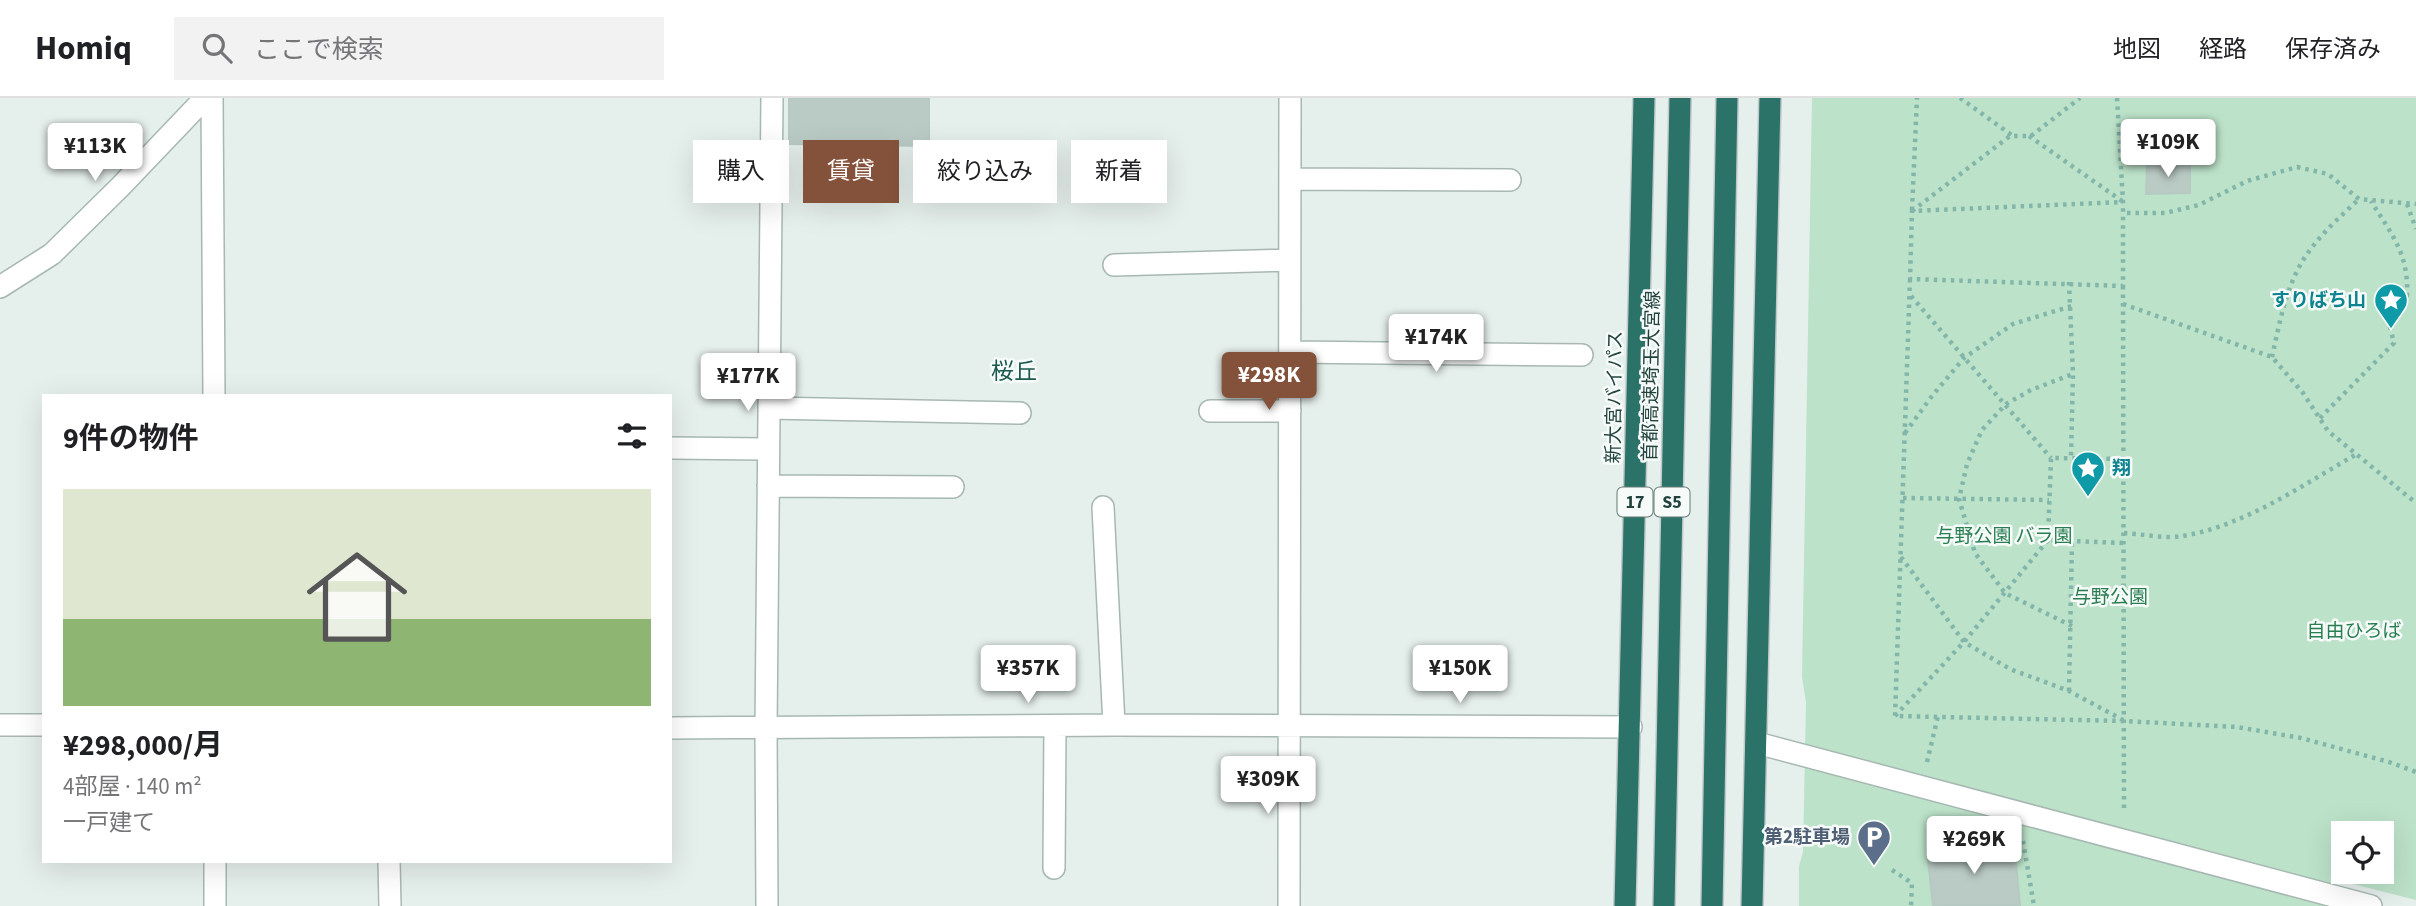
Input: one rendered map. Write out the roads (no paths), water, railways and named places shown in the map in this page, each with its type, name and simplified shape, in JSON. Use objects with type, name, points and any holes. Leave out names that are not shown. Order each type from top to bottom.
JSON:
[{"type":"highway","name":"新大宮バイパス","points":[[1625,906],[1644,98]]},
{"type":"highway","name":"首都高速埼玉大宮線","points":[[1664,906],[1680,98]]},
{"type":"highway","points":[[1712,906],[1727,98]]},
{"type":"highway","points":[[1752,906],[1770,98]]},
{"type":"street","points":[[0,287],[52,254],[205,98]]},
{"type":"street","points":[[212,98],[214,394]]},
{"type":"street","points":[[767,906],[772,98]]},
{"type":"street","points":[[1289,906],[1290,98]]},
{"type":"street","points":[[1290,179],[1510,180]]},
{"type":"street","points":[[1114,265],[1289,260]]},
{"type":"street","points":[[1290,352],[1582,355]]},
{"type":"street","points":[[769,408],[1020,413]]},
{"type":"street","points":[[1210,411],[1290,411]]},
{"type":"street","points":[[672,448],[768,449]]},
{"type":"street","points":[[768,486],[953,487]]},
{"type":"street","points":[[1103,507],[1114,726]]},
{"type":"street","points":[[0,725],[42,725]]},
{"type":"street","points":[[1054,868],[1055,726]]},
{"type":"street","points":[[672,728],[1631,727]]},
{"type":"street","points":[[1756,743],[2371,906]]},
{"type":"street","points":[[215,863],[215,906]]},
{"type":"street","points":[[389,863],[390,906]]},
{"type":"place","name":"すりばち山","points":[[2391,330]]},
{"type":"place","name":"翔","points":[[2088,498]]},
{"type":"place","name":"第2駐車場","points":[[1874,867]]},
{"type":"district","name":"桜丘","points":[[1014,371]]},
{"type":"park label","name":"与野公園 バラ園","points":[[2004,536]]},
{"type":"park label","name":"与野公園","points":[[2110,597]]},
{"type":"park label","name":"自由ひろば","points":[[2354,631]]}]
